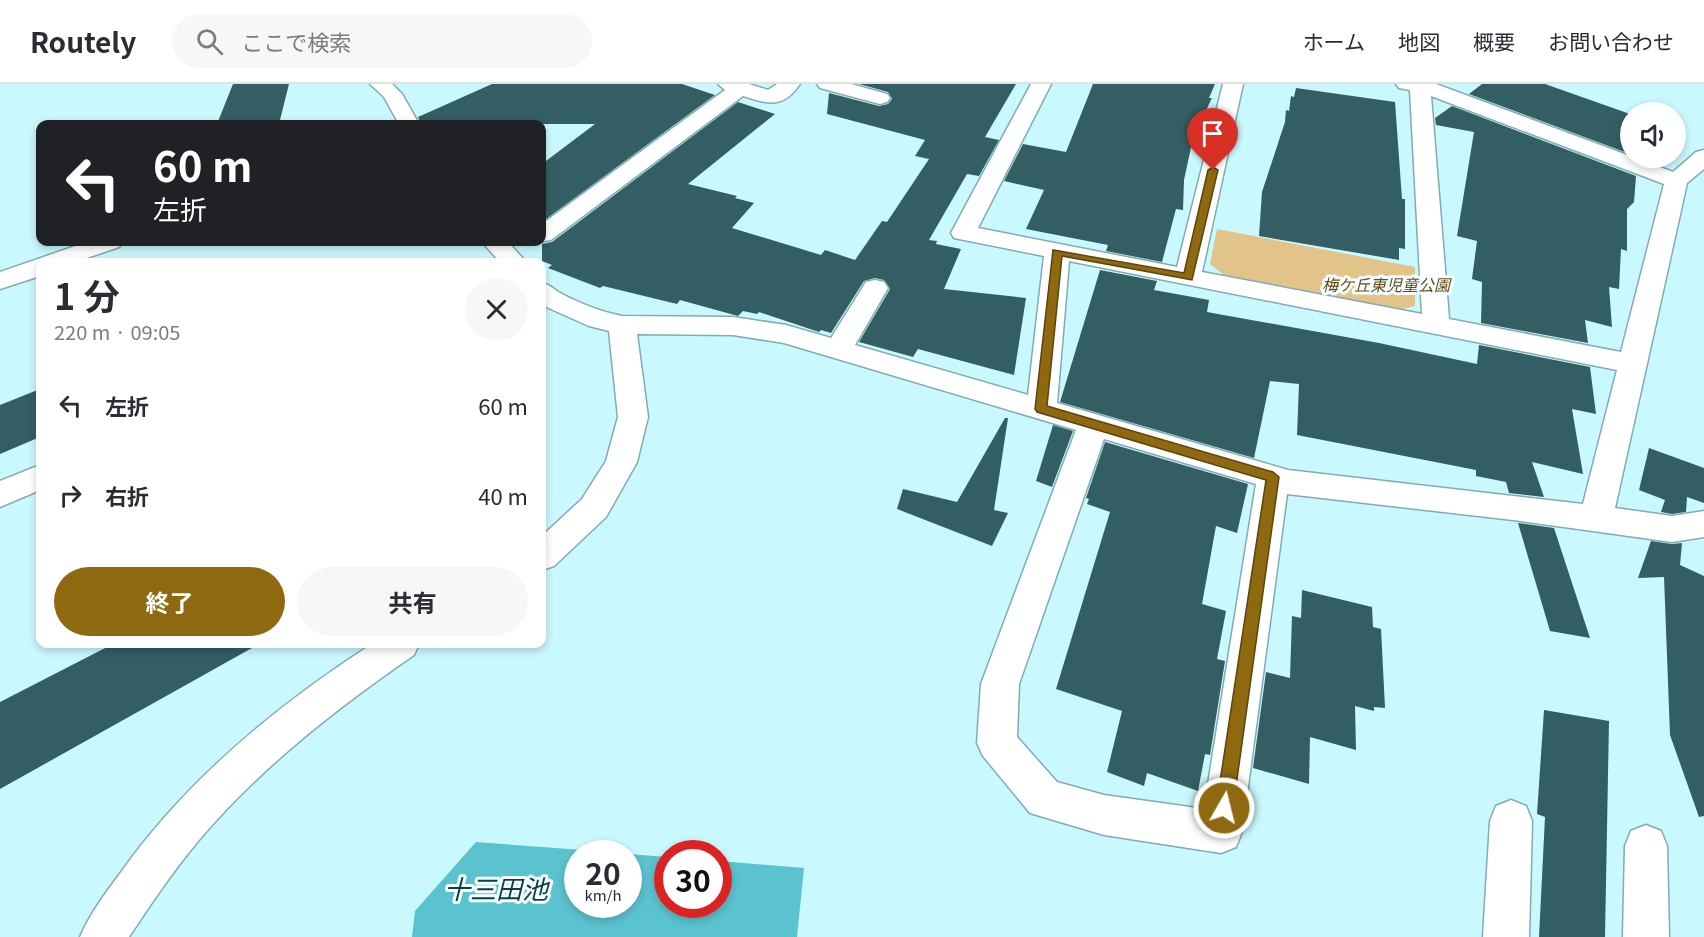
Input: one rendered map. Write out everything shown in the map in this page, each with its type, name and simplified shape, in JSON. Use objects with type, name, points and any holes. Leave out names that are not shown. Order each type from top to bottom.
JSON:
[{"type":"street","points":[[380,84],[392,94],[407,120]]},
{"type":"street","points":[[546,232],[734,86],[771,98],[790,84]]},
{"type":"street","points":[[827,84],[880,98]]},
{"type":"street","points":[[1041,84],[963,233],[1633,364]]},
{"type":"street","points":[[1188,278],[1233,84]]},
{"type":"street","points":[[1436,326],[1413,85],[1676,181]]},
{"type":"street","points":[[1596,519],[1676,181],[1704,157]]},
{"type":"street","points":[[64,258],[98,246]]},
{"type":"street","points":[[504,252],[519,246]]},
{"type":"street","points":[[1041,409],[1057,252]]},
{"type":"street","points":[[0,281],[36,268]]},
{"type":"street","points":[[838,349],[875,288]]},
{"type":"street","points":[[546,295],[550,299],[598,320],[622,325],[733,326],[786,334],[1288,482],[1513,507],[1671,529],[1704,524]]},
{"type":"street","points":[[546,552],[594,508],[621,462],[633,417],[622,325]]},
{"type":"street","points":[[1094,424],[1000,684],[997,743],[1045,798],[1104,815],[1221,832],[1273,477]]},
{"type":"street","points":[[0,495],[36,479]]},
{"type":"street","points":[[103,937],[145,875],[198,809],[275,738],[353,675],[395,648]]},
{"type":"street","points":[[1506,937],[1511,821]]},
{"type":"street","points":[[1646,846],[1646,937]]},
{"type":"green space","name":"梅ケ丘東児童公園","points":[[1217,229],[1415,267],[1415,306],[1395,311],[1224,275],[1210,264]]},
{"type":"water","name":"十三田池","points":[[476,842],[564,849],[564,918],[642,918],[642,855],[654,856],[654,918],[732,918],[732,862],[804,868],[797,937],[412,937],[415,911]]},
{"type":"building","points":[[233,84],[289,84],[280,120],[219,120]]},
{"type":"building","points":[[492,84],[682,84],[715,95],[546,219],[546,161],[595,124],[546,124],[546,120],[419,120],[418,117]]},
{"type":"building","points":[[859,84],[1016,84],[985,137],[999,140],[979,176],[967,174],[929,240],[937,241],[936,244],[961,249],[944,289],[1026,298],[1014,375],[918,349],[913,357],[859,342],[890,289],[884,280],[875,278],[864,281],[831,333],[821,330],[819,332],[759,312],[757,314],[743,311],[738,316],[680,300],[677,304],[603,286],[600,288],[548,268],[552,265],[546,263],[546,258],[542,258],[542,246],[552,242],[738,102],[775,114],[688,184],[737,196],[735,198],[754,203],[732,228],[821,255],[825,250],[855,260],[882,221],[887,222],[929,159],[915,156],[925,140],[827,114],[829,93],[879,106],[888,104],[892,99],[888,92]]},
{"type":"building","points":[[1093,84],[1215,84],[1209,98],[1212,98],[1195,129],[1184,180],[1183,210],[1176,209],[1162,262],[1106,251],[1108,245],[1026,229],[1044,190],[1004,181],[1023,144],[1066,152]]},
{"type":"building","points":[[1482,84],[1545,84],[1620,110],[1620,150],[1469,94]]},
{"type":"building","points":[[1296,88],[1395,102],[1402,199],[1405,199],[1405,249],[1399,248],[1399,260],[1259,236],[1262,192],[1285,122],[1286,110],[1289,111],[1291,96],[1294,97]]},
{"type":"building","points":[[1452,106],[1636,176],[1634,202],[1627,209],[1627,251],[1621,249],[1619,289],[1609,287],[1612,327],[1585,320],[1588,343],[1481,323],[1482,282],[1472,279],[1477,241],[1457,236],[1474,132],[1436,125],[1435,118]]},
{"type":"building","points":[[1100,270],[1157,281],[1154,290],[1209,300],[1207,312],[1379,343],[1477,364],[1479,345],[1590,367],[1596,414],[1572,409],[1583,474],[1532,462],[1544,497],[1509,493],[1506,482],[1476,476],[1476,470],[1297,435],[1299,384],[1270,381],[1254,458],[1060,402]]},
{"type":"building","points":[[36,391],[36,439],[0,454],[0,405]]},
{"type":"building","points":[[1005,418],[1008,418],[994,510],[1008,513],[992,546],[897,509],[903,489],[957,502]]},
{"type":"building","points":[[1053,425],[1073,431],[1052,487],[1036,481]]},
{"type":"building","points":[[1105,442],[1248,484],[1237,533],[1216,526],[1202,604],[1226,611],[1217,659],[1225,661],[1210,755],[1205,754],[1198,791],[1147,773],[1144,786],[1107,772],[1122,711],[1056,689],[1110,512],[1087,504],[1089,499],[1086,498]]},
{"type":"building","points":[[1649,448],[1704,468],[1704,503],[1687,497],[1686,512],[1672,514],[1661,512],[1665,500],[1639,490]]},
{"type":"building","points":[[1518,523],[1554,528],[1590,638],[1550,631]]},
{"type":"building","points":[[1651,541],[1682,543],[1680,565],[1704,576],[1704,816],[1699,817],[1670,735],[1664,577],[1638,578]]},
{"type":"building","points":[[1302,590],[1372,607],[1373,627],[1381,629],[1385,708],[1374,707],[1374,711],[1355,706],[1356,750],[1310,737],[1309,784],[1253,768],[1266,672],[1290,678],[1292,616],[1301,618]]},
{"type":"building","points":[[105,648],[252,648],[0,789],[0,702]]},
{"type":"building","points":[[1544,710],[1609,721],[1605,937],[1539,937],[1545,817],[1537,814]]},
{"type":"route","points":[[1213,170],[1188,278],[1057,252],[1041,409],[1273,477],[1224,808]]}]
